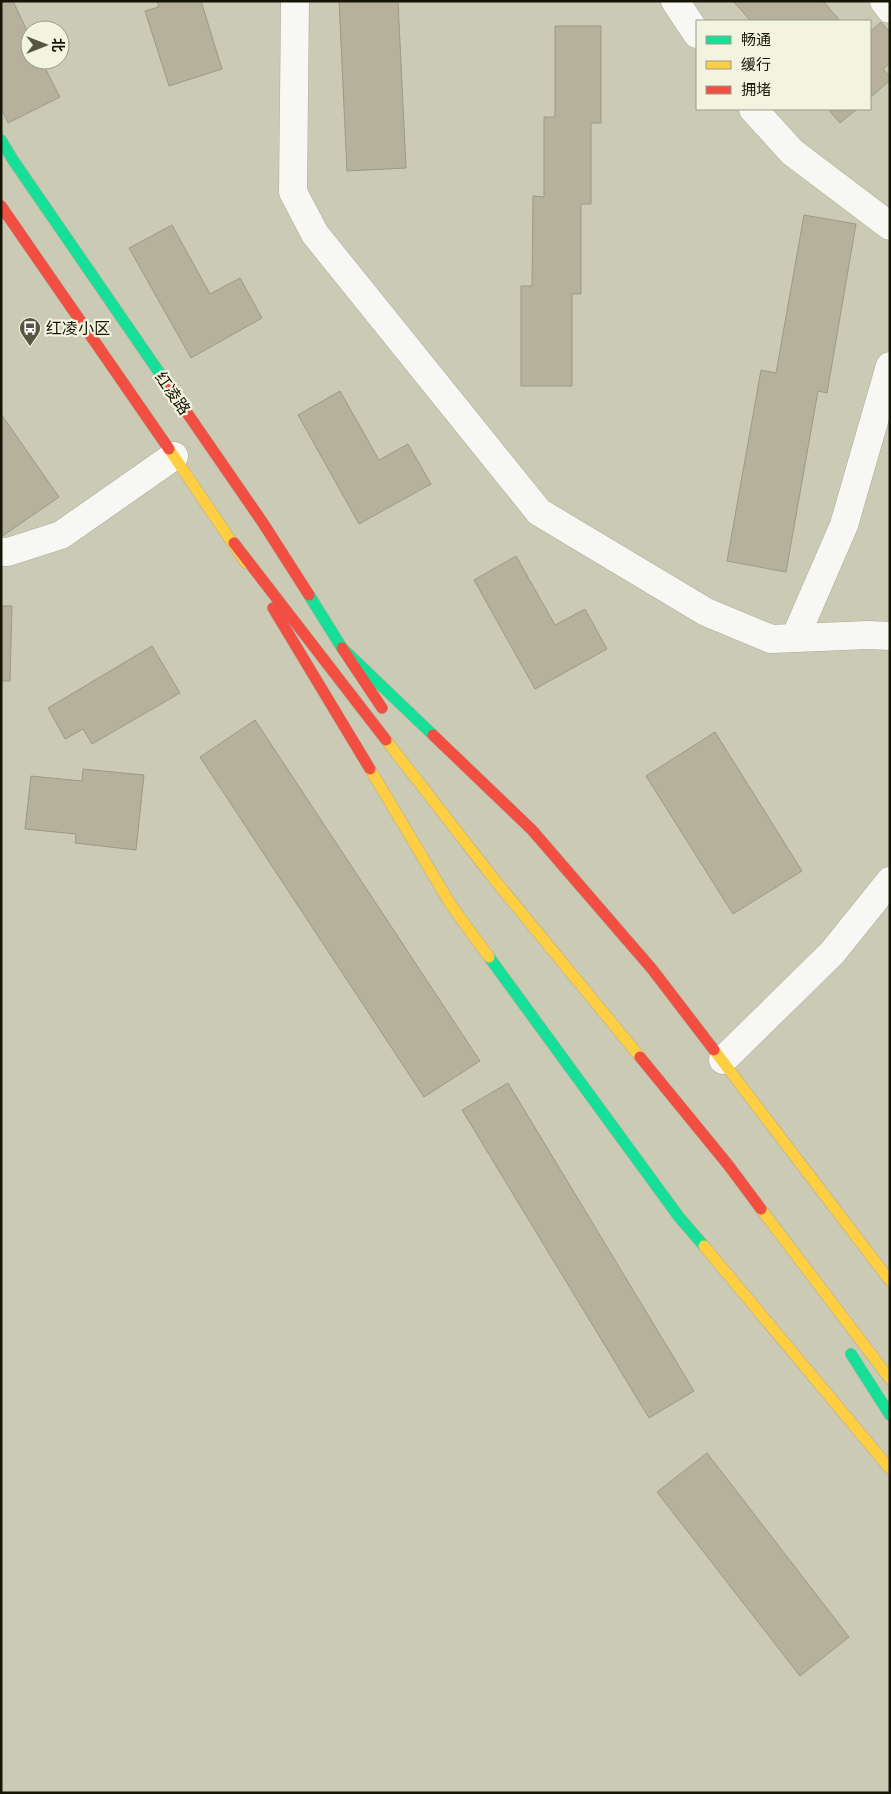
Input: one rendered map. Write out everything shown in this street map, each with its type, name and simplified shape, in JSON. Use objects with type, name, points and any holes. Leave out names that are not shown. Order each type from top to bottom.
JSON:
[{"type":"main road","name":"红凌路","points":[[1,140],[263,523],[342,648]]},
{"type":"main road","points":[[1,206],[234,543],[494,879],[729,1166],[890,1379]]},
{"type":"main road","points":[[234,543],[451,906],[679,1217],[890,1469]]},
{"type":"main road","points":[[342,648],[386,714]]},
{"type":"main road","points":[[342,648],[532,830],[652,969],[890,1281]]},
{"type":"main road","points":[[413,755],[494,879]]},
{"type":"main road","points":[[729,1166],[815,1299]]},
{"type":"main road","points":[[847,1349],[890,1415]]},
{"type":"street","points":[[296,1],[293,192],[315,234],[539,512],[706,612],[771,639],[890,636]]},
{"type":"street","points":[[675,1],[696,32]]},
{"type":"street","points":[[884,1],[890,9]]},
{"type":"street","points":[[755,110],[792,152],[890,226]]},
{"type":"street","points":[[795,638],[844,525],[890,366]]},
{"type":"street","points":[[1,552],[8,552],[61,535],[174,456]]},
{"type":"street","points":[[723,1060],[832,953],[890,881]]},
{"type":"building","points":[[1,1],[13,1],[22,20],[20,20],[20,70],[46,70],[60,97],[8,123],[1,108]]},
{"type":"building","points":[[157,1],[201,1],[222,69],[169,86],[145,11],[159,7]]},
{"type":"building","points":[[339,1],[398,1],[406,168],[347,171]]},
{"type":"building","points":[[733,1],[823,1],[839,20],[750,20]]},
{"type":"building","points":[[881,22],[890,33],[890,63],[883,69],[890,77],[890,80],[871,97],[871,31]]},
{"type":"building","points":[[555,26],[601,26],[601,123],[591,123],[591,204],[581,204],[581,294],[572,294],[572,386],[521,386],[521,286],[532,286],[533,196],[544,197],[544,117],[555,117]]},
{"type":"building","points":[[829,110],[856,110],[840,123]]},
{"type":"building","points":[[804,215],[856,224],[827,393],[818,391],[786,572],[727,561],[761,370],[776,373]]},
{"type":"building","points":[[172,225],[210,294],[240,278],[262,318],[191,358],[129,248]]},
{"type":"building","points":[[340,391],[379,460],[408,444],[431,484],[359,524],[298,415]]},
{"type":"building","points":[[1,414],[59,497],[1,537]]},
{"type":"building","points":[[516,556],[555,625],[585,609],[607,649],[535,689],[474,580]]},
{"type":"building","points":[[1,606],[12,606],[10,681],[1,681]]},
{"type":"building","points":[[152,646],[180,693],[92,744],[83,729],[65,739],[48,708]]},
{"type":"building","points":[[255,720],[480,1061],[424,1097],[200,757]]},
{"type":"building","points":[[715,732],[802,871],[733,914],[646,776]]},
{"type":"building","points":[[83,769],[144,775],[136,850],[75,843],[76,834],[25,829],[31,776],[82,781]]},
{"type":"building","points":[[508,1083],[694,1391],[649,1418],[462,1110]]},
{"type":"building","points":[[707,1453],[849,1637],[800,1676],[657,1492]]},
{"type":"traffic: fast","points":[[1,140],[163,378]]},
{"type":"traffic: fast","points":[[309,595],[342,648],[433,735]]},
{"type":"traffic: fast","points":[[489,957],[679,1217],[704,1246]]},
{"type":"traffic: fast","points":[[851,1354],[890,1415]]},
{"type":"traffic: slow","points":[[169,449],[246,563]]},
{"type":"traffic: slow","points":[[386,740],[494,879],[640,1057]]},
{"type":"traffic: slow","points":[[370,769],[451,905],[489,957]]},
{"type":"traffic: slow","points":[[714,1050],[890,1281]]},
{"type":"traffic: slow","points":[[761,1209],[890,1379]]},
{"type":"traffic: slow","points":[[704,1246],[890,1469]]},
{"type":"traffic: jam","points":[[1,206],[169,449]]},
{"type":"traffic: jam","points":[[163,378],[263,523],[309,595]]},
{"type":"traffic: jam","points":[[234,543],[386,740]]},
{"type":"traffic: jam","points":[[273,608],[370,769]]},
{"type":"traffic: jam","points":[[342,648],[382,708]]},
{"type":"traffic: jam","points":[[433,735],[532,830],[652,969],[714,1050]]},
{"type":"traffic: jam","points":[[640,1057],[729,1166],[761,1209]]},
{"type":"place","name":"红凌小区","points":[[30,347]]}]
